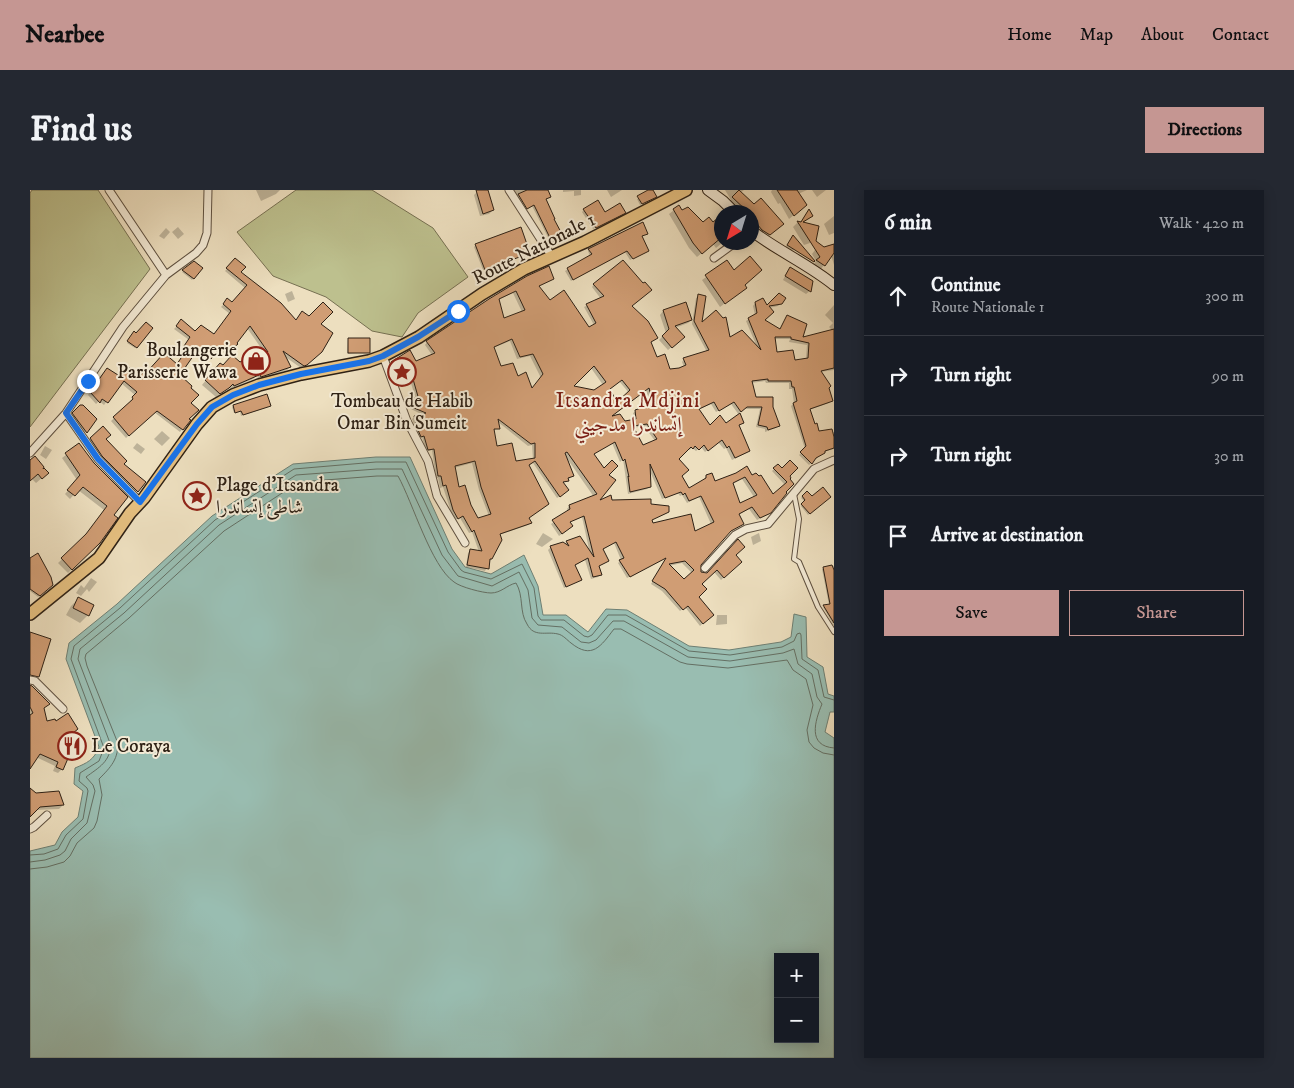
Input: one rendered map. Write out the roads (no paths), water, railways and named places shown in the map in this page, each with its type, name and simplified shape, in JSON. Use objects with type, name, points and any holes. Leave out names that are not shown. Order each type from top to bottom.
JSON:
[{"type":"main road","name":"Route Nationale 1","points":[[30,614],[99,558],[130,512],[140,502],[197,424],[212,407],[233,395],[259,385],[301,374],[369,361],[383,356],[425,332],[503,281],[552,256],[585,242],[686,190]]},
{"type":"main road","points":[[708,190],[727,205]]},
{"type":"main road","points":[[720,190],[723,201]]},
{"type":"main road","points":[[759,236],[834,285]]},
{"type":"street","points":[[109,190],[166,275]]},
{"type":"street","points":[[30,453],[66,413],[123,327],[166,275],[196,253],[203,245],[207,233],[208,190]]},
{"type":"street","points":[[509,190],[552,256]]},
{"type":"street","points":[[714,258],[725,250]]},
{"type":"street","points":[[383,356],[407,421],[428,461],[437,496],[465,543]]},
{"type":"street","points":[[66,413],[98,459],[140,502]]},
{"type":"street","points":[[705,568],[735,535],[746,529],[768,524],[814,469],[834,460]]},
{"type":"street","points":[[30,680],[35,681],[64,709]]},
{"type":"street","points":[[30,829],[47,816]]},
{"type":"lane","points":[[794,494],[799,519],[794,559],[799,562],[818,607],[834,632]]},
{"type":"water","points":[[376,457],[410,457],[452,549],[465,567],[491,574],[524,555],[538,586],[543,615],[566,615],[588,632],[606,609],[627,610],[689,646],[729,650],[781,642],[791,637],[794,614],[806,617],[807,657],[823,667],[828,694],[834,696],[834,712],[830,712],[825,732],[834,738],[834,1058],[30,1058],[30,851],[55,845],[62,832],[78,817],[83,791],[74,784],[75,768],[90,760],[99,747],[66,659],[69,643],[117,604],[212,516],[293,464]]},
{"type":"place","name":"Boulangerie Parisserie Wawa","points":[[256,361]]},
{"type":"place","name":"Tombeau de Habib Omar Bin Sumeit","points":[[402,372]]},
{"type":"place","name":"Plage d'Itsandra شاطئ إتساندرا","points":[[197,496]]},
{"type":"place","name":"Le Coraya","points":[[72,746]]},
{"type":"district","name":"Itsandra Mdjini إتساندرا مدجيني","points":[[628,413]]}]
